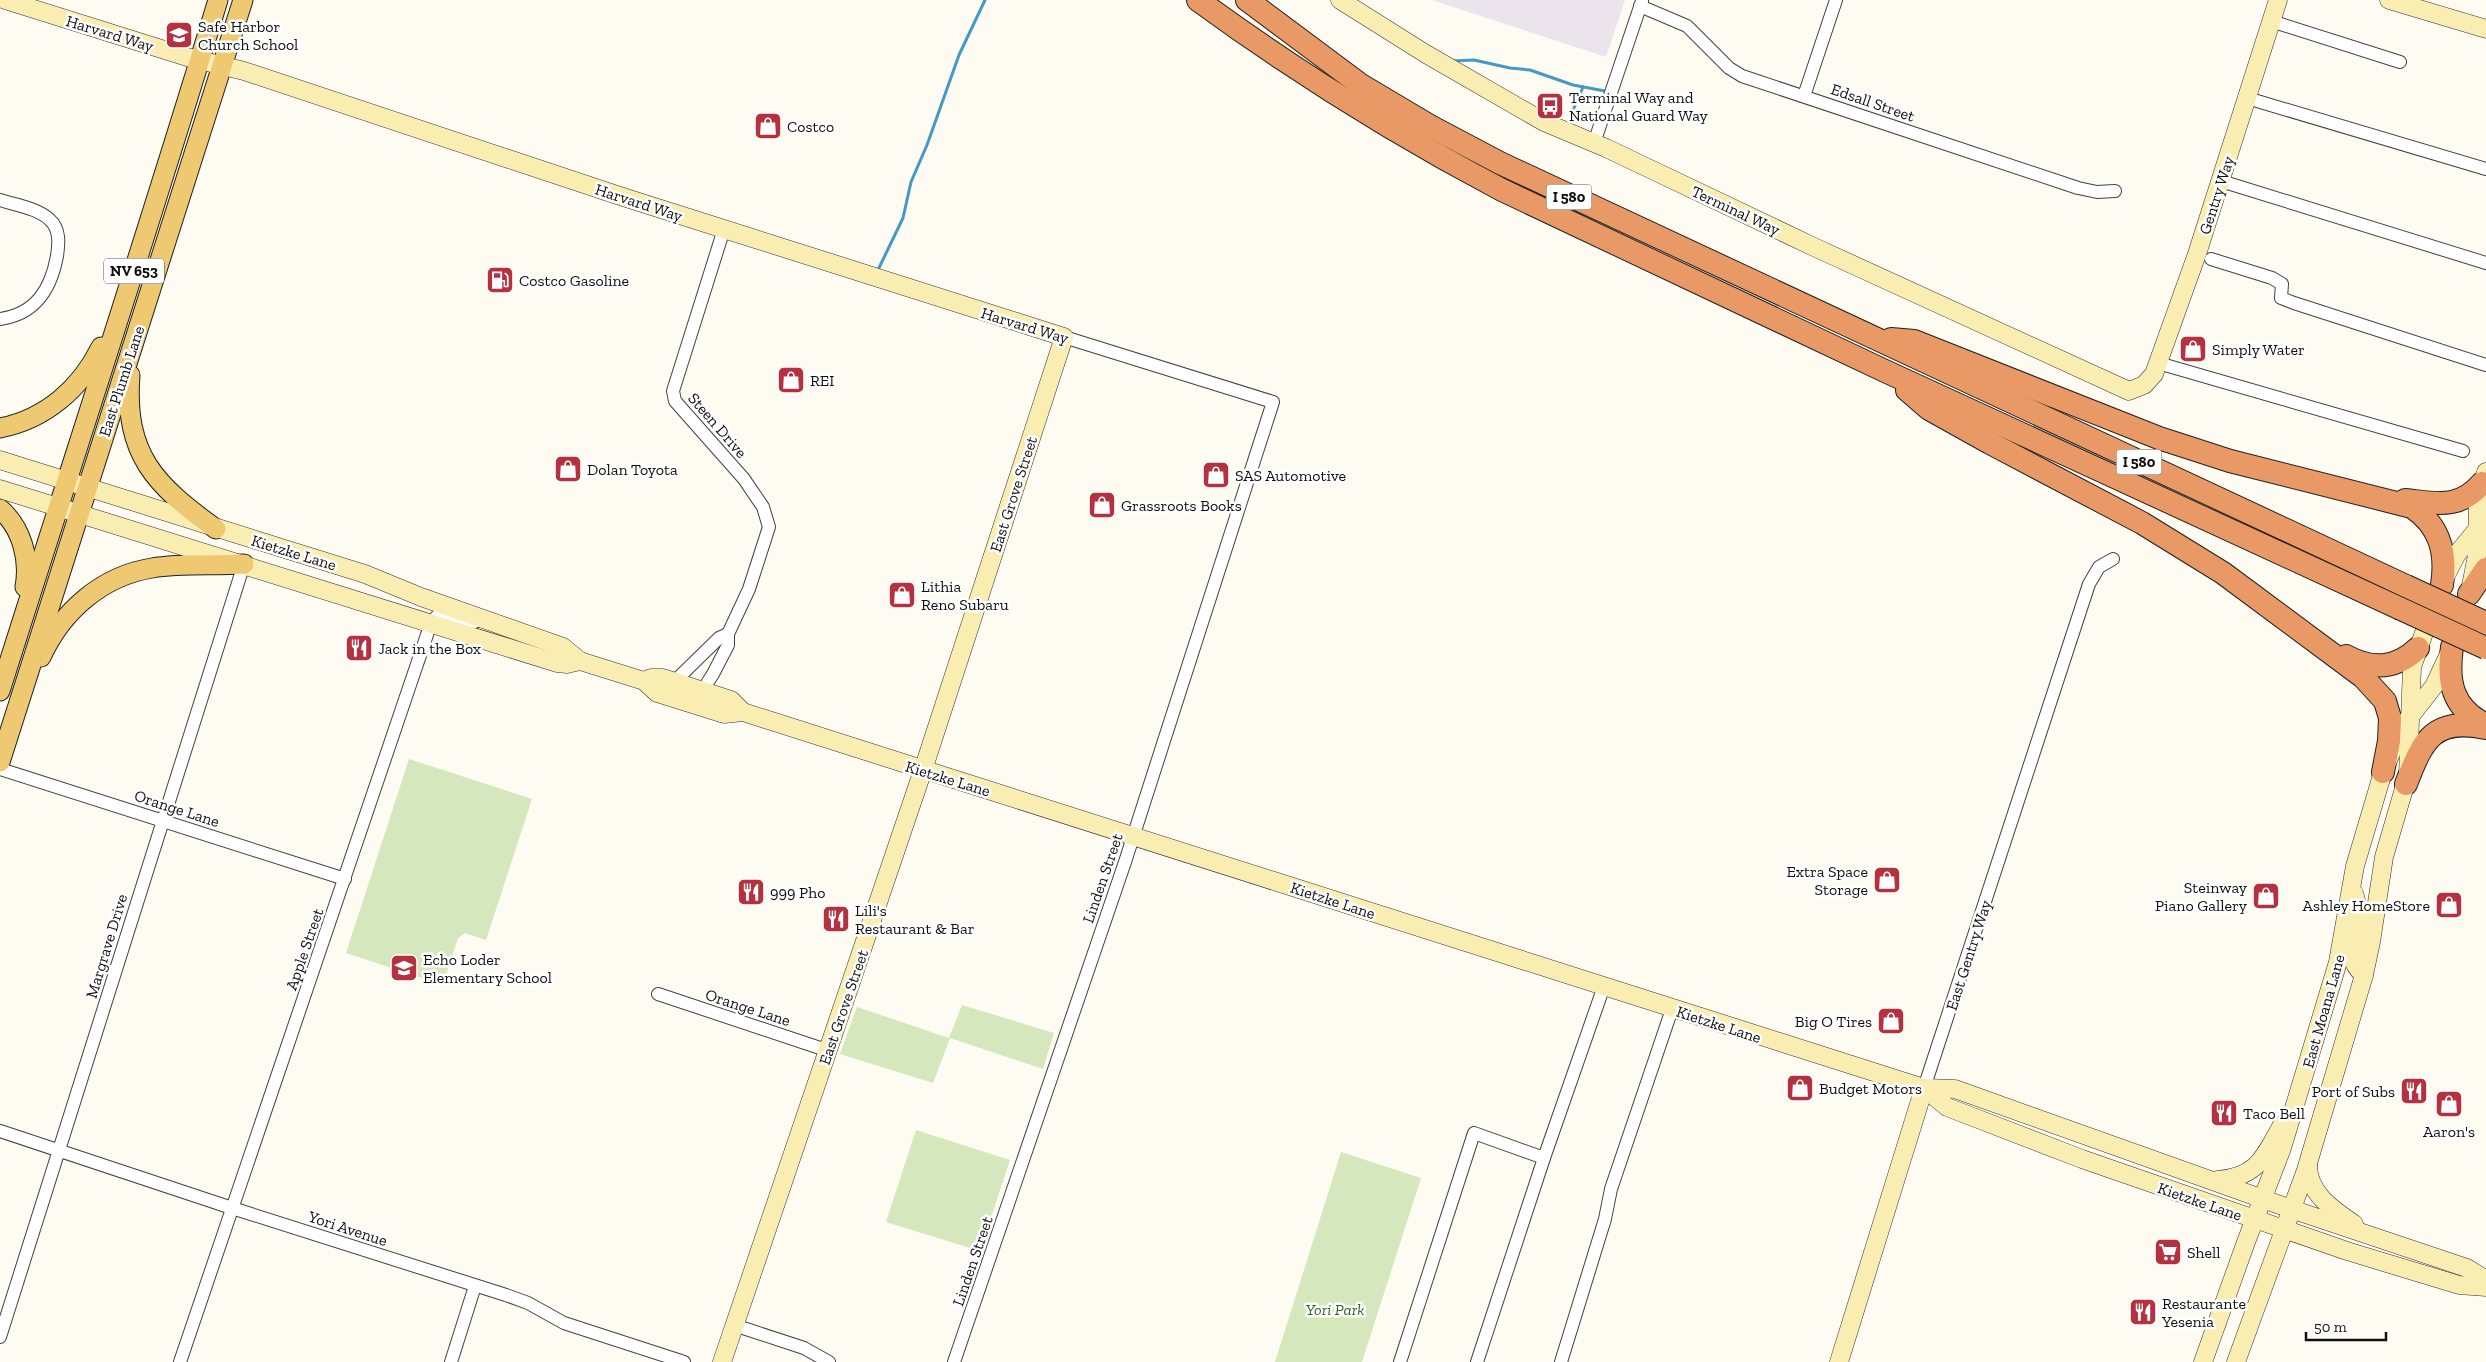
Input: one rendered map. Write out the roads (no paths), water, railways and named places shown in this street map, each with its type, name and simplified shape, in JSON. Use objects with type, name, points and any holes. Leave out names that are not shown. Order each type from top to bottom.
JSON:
[{"type":"highway","name":"I 580","points":[[1198,0],[1318,84],[1447,161],[1554,215],[1885,372],[2486,648]]},
{"type":"highway","name":"I 580","points":[[1247,0],[1361,84],[1463,144],[1552,189],[2486,623]]},
{"type":"highway","points":[[1872,338],[1914,341],[2076,406],[2193,450],[2412,507],[2432,524],[2438,534],[2444,556],[2442,585]]},
{"type":"highway","points":[[1885,372],[1929,409],[2142,523],[2180,546],[2262,600],[2368,682],[2385,701],[2390,729],[2383,772]]},
{"type":"highway","points":[[2387,499],[2450,503],[2467,498],[2484,477]]},
{"type":"highway","points":[[2469,594],[2486,569]]},
{"type":"highway","points":[[2308,636],[2351,659],[2377,666],[2402,661],[2418,648]]},
{"type":"highway","points":[[2452,647],[2450,676],[2457,699],[2470,716],[2486,726]]},
{"type":"highway","points":[[2406,784],[2422,745],[2436,731],[2461,724],[2486,726]]},
{"type":"main road","name":"Harvard Way","points":[[5,0],[222,66],[1064,337]]},
{"type":"main road","name":"East Plumb Lane","points":[[0,691],[57,507],[142,249],[218,0]]},
{"type":"main road","name":"East Plumb Lane","points":[[0,762],[243,0]]},
{"type":"main road","name":"Terminal Way","points":[[1340,0],[1426,54],[1536,117],[2119,388],[2129,391],[2144,386]]},
{"type":"main road","name":"Gentry Way","points":[[2144,386],[2151,380],[2158,363],[2221,181],[2278,0]]},
{"type":"main road","points":[[2389,0],[2486,29]]},
{"type":"main road","points":[[0,428],[30,419],[52,407],[70,392],[84,376],[106,337],[142,249]]},
{"type":"main road","name":"East Grove Street","points":[[722,1362],[923,770],[1064,337]]},
{"type":"main road","points":[[134,342],[129,399],[132,426],[137,445],[152,472],[170,494],[216,528]]},
{"type":"main road","name":"Kietzke Lane","points":[[0,460],[351,569],[563,647],[580,661],[644,681],[651,678],[663,678],[671,689],[724,714],[732,715],[743,712]]},
{"type":"main road","name":"East Moana Lane","points":[[2203,1362],[2254,1220],[2277,1164],[2297,1100],[2338,962],[2358,853],[2383,772],[2396,738],[2410,715],[2437,680],[2452,647],[2469,594],[2476,566],[2482,523],[2478,498],[2484,477]]},
{"type":"main road","name":"Kietzke Lane","points":[[0,489],[557,662],[567,664],[580,661]]},
{"type":"main road","points":[[0,509],[14,524],[26,554],[27,575],[10,658]]},
{"type":"main road","name":"East Moana Lane","points":[[2236,1362],[2308,1165],[2364,975],[2372,942],[2384,857],[2406,784],[2410,762],[2411,675],[2418,648],[2442,585],[2457,554],[2482,523]]},
{"type":"main road","points":[[13,720],[46,646],[69,614],[98,589],[132,572],[155,567],[244,564]]},
{"type":"main road","name":"Kietzke Lane","points":[[671,689],[702,691],[730,700],[743,712],[1924,1088],[1955,1089],[2291,1209],[2467,1268],[2486,1280]]},
{"type":"main road","points":[[2352,883],[2359,918],[2352,957],[2355,968],[2364,975]]},
{"type":"main road","name":"Kietzke Lane","points":[[1924,1088],[1947,1107],[2030,1140],[2254,1220],[2459,1285],[2486,1287]]},
{"type":"main road","name":"East Gentry Way","points":[[1839,1362],[1924,1088]]},
{"type":"main road","points":[[2214,1181],[2242,1176],[2257,1166],[2297,1100]]},
{"type":"main road","points":[[2308,1165],[2309,1182],[2313,1188],[2336,1212],[2373,1236]]},
{"type":"street","points":[[1804,96],[1836,0]]},
{"type":"street","points":[[1594,143],[1641,3]]},
{"type":"street","name":"Edsall Street","points":[[1641,3],[1687,26],[1729,68],[1742,76],[2078,188],[2097,192],[2115,191]]},
{"type":"street","points":[[2271,21],[2400,62]]},
{"type":"street","points":[[2247,98],[2486,169]]},
{"type":"street","points":[[2221,181],[2486,263]]},
{"type":"street","points":[[0,200],[41,214],[52,221],[58,239],[57,256],[52,278],[39,300],[18,314],[0,319]]},
{"type":"street","name":"Steen Drive","points":[[702,691],[728,645],[728,634],[749,589],[769,527],[763,507],[744,479],[675,402],[672,388],[724,229]]},
{"type":"street","points":[[2211,258],[2272,278],[2282,284],[2280,298],[2287,301],[2486,365]]},
{"type":"street","name":"Harvard Way","points":[[1064,337],[1274,402]]},
{"type":"street","points":[[2158,363],[2463,451]]},
{"type":"street","name":"Linden Street","points":[[954,1362],[1134,836],[1274,402]]},
{"type":"street","name":"East Gentry Way","points":[[1924,1088],[2089,584],[2099,567],[2113,558]]},
{"type":"street","name":"Margrave Drive","points":[[0,1337],[244,564]]},
{"type":"street","points":[[431,624],[437,616],[508,628]]},
{"type":"street","name":"Apple Street","points":[[180,1362],[431,624]]},
{"type":"street","name":"Steen Drive","points":[[671,689],[720,638],[728,634]]},
{"type":"street","name":"Orange Lane","points":[[0,769],[345,879]]},
{"type":"street","points":[[1477,1362],[1544,1158],[1604,986]]},
{"type":"street","name":"Orange Lane","points":[[658,994],[829,1051]]},
{"type":"street","points":[[1561,1362],[1605,1219],[1611,1189],[1672,1009]]},
{"type":"street","name":"Yori Avenue","points":[[0,1131],[528,1303],[564,1323],[684,1362]]},
{"type":"street","points":[[1400,1362],[1474,1133],[1544,1158]]},
{"type":"street","points":[[451,1362],[475,1286]]},
{"type":"street","points":[[734,1325],[798,1345],[829,1362]]},
{"type":"waterway","points":[[877,272],[903,218],[911,182],[927,145],[959,55],[985,0]]},
{"type":"waterway","points":[[1452,61],[1474,60],[1510,68],[1530,70],[1573,85],[1605,91]]},
{"type":"waterway","points":[[1571,115],[1583,87]]},
{"type":"place","name":"Safe Harbor Church School","points":[[179,35]]},
{"type":"place","name":"Terminal Way and National Guard Way","points":[[1550,106]]},
{"type":"place","name":"Costco","points":[[768,126]]},
{"type":"place","name":"Costco Gasoline","points":[[500,280]]},
{"type":"place","name":"Simply Water","points":[[2193,349]]},
{"type":"place","name":"REI","points":[[791,380]]},
{"type":"place","name":"Dolan Toyota","points":[[568,469]]},
{"type":"place","name":"SAS Automotive","points":[[1216,475]]},
{"type":"place","name":"Grassroots Books","points":[[1102,505]]},
{"type":"place","name":"Lithia Reno Subaru","points":[[902,595]]},
{"type":"place","name":"Jack in the Box","points":[[359,648]]},
{"type":"place","name":"Extra Space Storage","points":[[1887,880]]},
{"type":"place","name":"999 Pho","points":[[751,892]]},
{"type":"place","name":"Steinway Piano Gallery","points":[[2266,896]]},
{"type":"place","name":"Ashley HomeStore","points":[[2449,905]]},
{"type":"place","name":"Lili's Restaurant & Bar","points":[[836,919]]},
{"type":"place","name":"Echo Loder Elementary School","points":[[404,968]]},
{"type":"place","name":"Big O Tires","points":[[1891,1021]]},
{"type":"place","name":"Budget Motors","points":[[1800,1088]]},
{"type":"place","name":"Port of Subs","points":[[2414,1091]]},
{"type":"place","name":"Aaron's","points":[[2449,1104]]},
{"type":"place","name":"Taco Bell","points":[[2224,1113]]},
{"type":"place","name":"Shell","points":[[2168,1252]]},
{"type":"place","name":"Restaurante Yesenia","points":[[2143,1312]]},
{"type":"park label","name":"Yori Park","points":[[1335,1309]]}]
